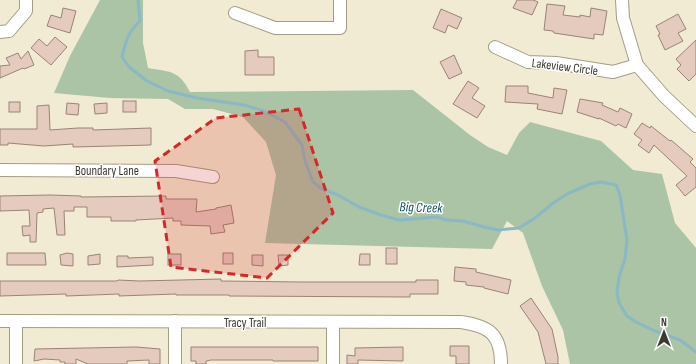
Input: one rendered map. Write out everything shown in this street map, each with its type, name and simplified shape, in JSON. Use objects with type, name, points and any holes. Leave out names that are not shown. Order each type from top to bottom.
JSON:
[{"type":"street","points":[[0,32],[10,31],[26,11],[26,0]]},
{"type":"street","points":[[236,13],[275,28],[340,28],[340,0]]},
{"type":"street","points":[[622,0],[623,18],[637,65],[664,96],[696,126]]},
{"type":"street","name":"Lakeview Circle","points":[[495,47],[528,62],[556,62],[613,72],[637,65]]},
{"type":"street","name":"Boundary Lane","points":[[0,170],[176,171],[213,177]]},
{"type":"street","name":"Tracy Trail","points":[[0,321],[461,322],[475,324],[489,330],[501,350],[501,364]]},
{"type":"street","points":[[16,321],[16,364]]},
{"type":"street","points":[[176,321],[176,364]]},
{"type":"street","points":[[333,322],[333,364]]},
{"type":"highlighted area","points":[[299,109],[333,213],[267,278],[171,267],[155,161],[216,118]]},
{"type":"green space","points":[[100,0],[143,0],[143,43],[148,68],[173,73],[182,80],[190,92],[413,90],[470,135],[488,147],[507,155],[519,133],[530,122],[601,141],[633,170],[662,174],[675,223],[696,248],[696,364],[570,364],[563,330],[542,286],[523,233],[507,221],[492,249],[265,243],[276,175],[266,142],[243,117],[213,109],[185,109],[168,99],[110,98],[54,93],[70,56]]},
{"type":"building","points":[[517,0],[533,0],[538,2],[532,15],[513,8]]},
{"type":"building","points":[[547,4],[565,6],[563,15],[580,17],[580,15],[590,17],[591,8],[607,11],[603,35],[594,34],[594,39],[544,30]]},
{"type":"building","points":[[63,8],[76,11],[70,33],[47,26],[51,15],[61,18]]},
{"type":"building","points":[[441,9],[462,18],[457,29],[448,25],[445,33],[433,28]]},
{"type":"building","points":[[678,14],[686,29],[678,33],[683,41],[665,50],[658,35],[660,34],[656,26]]},
{"type":"building","points":[[55,37],[67,47],[51,65],[31,48],[39,39],[47,46]]},
{"type":"building","points":[[696,40],[696,74],[689,81],[677,69],[681,65],[676,59]]},
{"type":"building","points":[[258,50],[258,57],[274,57],[274,75],[245,75],[245,51]]},
{"type":"building","points":[[28,51],[34,65],[0,78],[0,66],[10,65],[6,58],[18,53],[21,59]]},
{"type":"building","points":[[454,55],[462,73],[449,79],[440,62]]},
{"type":"building","points":[[468,81],[479,88],[472,98],[485,106],[477,118],[453,104]]},
{"type":"building","points":[[506,86],[528,86],[528,93],[553,98],[554,88],[567,90],[562,114],[537,109],[538,104],[505,102]]},
{"type":"building","points":[[580,99],[603,103],[602,105],[618,112],[620,108],[632,114],[626,128],[618,124],[616,126],[599,118],[577,112]]},
{"type":"building","points":[[123,101],[136,101],[136,112],[123,112]]},
{"type":"building","points":[[9,102],[20,102],[20,112],[9,112]]},
{"type":"building","points":[[67,103],[79,104],[78,115],[66,114]]},
{"type":"building","points":[[107,103],[107,113],[95,114],[94,104]]},
{"type":"building","points":[[49,105],[50,130],[78,128],[93,128],[93,130],[151,128],[151,145],[73,147],[73,144],[44,146],[8,143],[8,145],[0,145],[0,129],[37,129],[37,106]]},
{"type":"building","points":[[642,123],[650,128],[651,126],[670,141],[671,140],[693,159],[690,162],[696,168],[696,187],[685,196],[676,185],[687,176],[654,145],[649,153],[638,145],[642,140],[634,134]]},
{"type":"building","points":[[50,195],[81,197],[166,196],[166,199],[197,199],[196,212],[231,205],[234,223],[223,225],[225,232],[211,234],[210,226],[181,225],[181,221],[173,221],[173,218],[136,221],[111,221],[111,217],[87,217],[87,207],[74,207],[74,211],[64,211],[65,235],[57,235],[54,208],[43,209],[43,212],[37,213],[36,242],[30,242],[30,235],[23,236],[22,226],[30,226],[29,210],[0,211],[0,196]]},
{"type":"building","points":[[386,248],[397,248],[397,264],[386,264]]},
{"type":"building","points":[[7,253],[45,253],[46,265],[7,265]]},
{"type":"building","points":[[67,253],[73,254],[73,266],[61,265],[60,255]]},
{"type":"building","points":[[223,253],[233,253],[233,264],[223,264]]},
{"type":"building","points":[[100,254],[100,264],[88,265],[88,256]]},
{"type":"building","points":[[168,254],[181,254],[181,265],[168,265]]},
{"type":"building","points":[[360,254],[370,254],[370,265],[359,265]]},
{"type":"building","points":[[252,255],[263,255],[263,266],[252,265]]},
{"type":"building","points":[[278,255],[288,255],[288,265],[279,266]]},
{"type":"building","points":[[117,256],[128,256],[128,258],[153,257],[153,265],[117,267]]},
{"type":"building","points":[[455,267],[476,269],[476,272],[511,280],[508,294],[484,287],[466,285],[466,282],[454,281]]},
{"type":"building","points":[[221,279],[221,281],[302,282],[416,282],[416,280],[438,280],[438,294],[410,294],[410,297],[229,296],[176,294],[119,296],[119,294],[66,296],[66,294],[0,296],[0,281],[140,281]]},
{"type":"building","points":[[531,298],[552,329],[558,364],[546,364],[538,332],[520,306]]},
{"type":"building","points":[[450,346],[469,346],[469,364],[456,364],[456,356],[450,356]]},
{"type":"building","points":[[136,347],[160,349],[160,364],[149,364],[149,360],[127,361],[127,364],[88,364],[76,359],[76,364],[65,364],[65,362],[60,362],[60,360],[44,359],[34,361],[35,349]]},
{"type":"building","points":[[191,347],[318,347],[318,361],[211,360],[206,361],[206,364],[196,364],[196,361],[191,361]]},
{"type":"building","points":[[403,347],[403,361],[358,360],[358,364],[347,364],[347,355],[355,356],[355,348]]},
{"type":"waterway","name":"Big Creek","points":[[138,0],[140,21],[128,37],[122,57],[129,67],[147,81],[168,91],[197,98],[244,105],[264,111],[285,122],[302,145],[305,161],[313,182],[322,189],[338,195],[359,207],[399,220],[437,217],[446,220],[463,221],[498,230],[519,228],[569,193],[590,184],[601,182],[616,185],[620,195],[627,240],[625,259],[619,277],[617,293],[619,303],[627,316],[636,322],[680,340],[696,352]]}]
